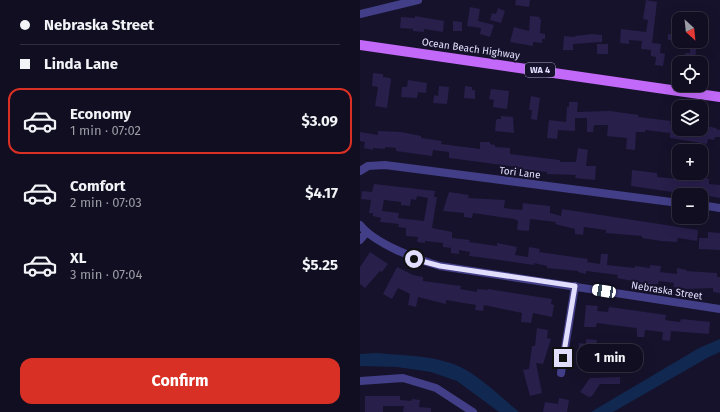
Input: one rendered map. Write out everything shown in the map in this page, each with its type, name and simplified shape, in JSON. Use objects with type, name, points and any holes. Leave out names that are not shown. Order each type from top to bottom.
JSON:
[{"type":"main road","name":"Ocean Beach Highway","points":[[360,45],[720,97]]},
{"type":"street","points":[[360,14],[418,0]]},
{"type":"street","name":"Tori Lane","points":[[360,171],[368,166],[385,165],[672,202]]},
{"type":"street","points":[[708,207],[720,208]]},
{"type":"street","name":"Nebraska Street","points":[[360,225],[366,233],[414,259],[440,266],[720,309]]},
{"type":"street","points":[[360,240],[366,233]]},
{"type":"street","points":[[561,373],[575,286]]},
{"type":"street","points":[[360,381],[403,378],[436,388],[473,412]]},
{"type":"water","points":[[720,339],[720,352],[613,412],[591,412],[699,348]]},
{"type":"water","points":[[377,353],[423,357],[445,361],[456,365],[480,379],[519,412],[499,412],[457,381],[431,372],[397,367],[360,366],[360,354]]},
{"type":"building","points":[[516,0],[530,0],[529,7],[515,5]]},
{"type":"building","points":[[646,0],[657,2],[652,43],[661,44],[660,53],[665,54],[663,66],[655,65],[656,57],[651,56],[651,50],[641,49],[642,41],[629,40],[629,44],[620,43],[621,29],[646,32],[648,20],[643,19]]},
{"type":"building","points":[[470,7],[480,9],[478,21],[494,25],[490,37],[480,34],[481,28],[467,26]]},
{"type":"building","points":[[498,8],[505,11],[501,23],[490,20],[492,13],[496,14]]},
{"type":"building","points":[[415,16],[444,21],[443,32],[424,29],[424,32],[413,31],[413,29],[400,28],[401,17],[415,18]]},
{"type":"building","points":[[530,16],[540,17],[539,19],[541,19],[540,33],[545,34],[545,39],[542,39],[542,43],[533,42],[533,46],[510,42],[514,27],[529,31]]},
{"type":"building","points":[[453,21],[462,22],[462,31],[453,31]]},
{"type":"building","points":[[592,34],[602,35],[602,42],[573,44],[573,50],[563,50],[564,36],[575,37]]},
{"type":"building","points":[[668,34],[672,34],[672,40],[668,40]]},
{"type":"building","points":[[597,44],[608,44],[608,54],[597,54]]},
{"type":"building","points":[[690,49],[696,49],[696,56],[685,56],[685,53],[690,53]]},
{"type":"building","points":[[373,73],[383,74],[383,77],[390,78],[391,80],[387,108],[375,106],[378,87],[372,86]]},
{"type":"building","points":[[408,80],[427,83],[426,93],[418,92],[417,98],[401,97],[402,87],[407,87]]},
{"type":"building","points":[[439,86],[449,87],[447,104],[433,103],[434,95],[438,96]]},
{"type":"building","points":[[465,86],[472,87],[472,90],[475,90],[475,99],[464,98]]},
{"type":"building","points":[[491,89],[509,91],[507,109],[493,107],[494,100],[489,99]]},
{"type":"building","points":[[531,96],[540,98],[537,120],[531,119],[532,110],[529,110]]},
{"type":"building","points":[[569,102],[578,102],[577,112],[610,111],[639,115],[638,117],[671,121],[672,136],[708,136],[708,126],[720,130],[720,137],[715,137],[714,140],[708,139],[707,144],[670,138],[670,133],[645,130],[645,132],[636,132],[635,150],[626,149],[627,138],[607,136],[608,125],[594,125],[593,132],[587,132],[587,118],[575,118],[575,131],[558,130],[557,139],[547,138],[549,120],[566,122],[567,107],[569,107]]},
{"type":"building","points":[[501,116],[513,117],[514,133],[495,131],[496,121],[497,119],[501,119]]},
{"type":"building","points":[[378,131],[401,132],[421,136],[421,138],[442,141],[441,144],[480,149],[480,142],[490,142],[490,144],[495,145],[495,147],[510,148],[510,154],[560,160],[560,162],[576,162],[578,148],[588,150],[586,166],[596,166],[595,180],[575,178],[576,175],[547,174],[547,172],[517,169],[517,167],[449,158],[449,152],[433,150],[432,156],[396,151],[396,148],[373,148],[373,150],[364,148],[365,142],[360,141],[360,132],[378,135]]},
{"type":"building","points":[[632,170],[657,173],[657,177],[672,178],[672,180],[708,179],[709,184],[720,185],[720,198],[708,196],[708,188],[672,188],[672,192],[631,186]]},
{"type":"building","points":[[374,184],[435,191],[434,197],[437,197],[432,228],[452,232],[452,238],[497,246],[497,243],[517,247],[515,255],[528,257],[529,247],[540,249],[539,252],[588,259],[587,262],[600,264],[601,254],[608,254],[607,265],[635,268],[635,266],[650,268],[650,265],[661,266],[660,272],[677,274],[677,268],[687,270],[686,271],[717,273],[717,277],[720,277],[720,293],[713,292],[713,288],[686,289],[673,287],[674,283],[659,281],[658,284],[648,284],[617,278],[618,275],[586,271],[586,274],[578,271],[547,268],[547,266],[534,263],[534,265],[469,256],[470,252],[459,250],[459,254],[451,253],[451,248],[443,247],[443,243],[425,241],[425,243],[417,242],[418,237],[406,236],[406,228],[398,227],[399,224],[380,222],[381,218],[373,216],[373,213],[369,213],[371,200],[361,199],[362,191],[372,192]],"holes":[[[417,196],[428,198],[424,221],[398,218],[399,213],[382,211],[384,200],[401,202],[401,205],[410,206],[411,199],[416,200]]]},
{"type":"building","points":[[449,192],[469,195],[468,198],[505,200],[504,208],[522,210],[523,203],[550,206],[550,213],[561,216],[562,209],[698,230],[697,241],[678,238],[677,242],[661,241],[642,238],[642,236],[606,233],[606,230],[584,227],[583,235],[575,234],[575,229],[555,224],[556,222],[530,219],[529,231],[517,230],[518,221],[514,219],[473,213],[472,218],[464,217],[464,213],[443,211]]},
{"type":"building","points":[[708,232],[720,233],[720,250],[699,249],[699,238],[708,238]]},
{"type":"building","points":[[370,252],[388,264],[382,272],[380,271],[365,288],[360,284],[360,267]]},
{"type":"building","points":[[397,267],[413,275],[423,277],[423,281],[461,286],[460,289],[477,292],[477,289],[488,289],[552,299],[551,304],[554,305],[552,317],[533,313],[531,323],[521,322],[522,313],[484,305],[483,311],[475,310],[476,305],[446,300],[446,304],[418,297],[416,307],[408,305],[410,294],[398,288],[392,299],[383,294]]},
{"type":"building","points":[[586,305],[598,306],[597,311],[608,312],[609,307],[666,315],[665,320],[680,322],[681,319],[710,322],[709,334],[671,331],[670,341],[662,340],[663,332],[645,330],[644,337],[637,337],[636,328],[597,323],[596,327],[584,327]]},
{"type":"building","points":[[537,328],[548,330],[547,338],[551,339],[543,364],[536,363],[542,393],[530,396],[523,370],[529,369],[532,346],[535,346]]},
{"type":"building","points":[[586,339],[597,340],[592,372],[584,371],[584,362],[578,361],[579,343],[586,344]]},
{"type":"building","points":[[620,377],[620,384],[600,384],[592,396],[589,397],[580,392],[590,378]]},
{"type":"building","points":[[365,396],[400,396],[400,400],[420,400],[419,407],[431,408],[431,412],[403,412],[404,406],[383,406],[383,412],[365,412]]},
{"type":"building","points":[[559,398],[569,400],[567,412],[543,412],[545,402],[558,404]]},
{"type":"route","points":[[414,259],[440,266],[575,286],[563,358]]}]
